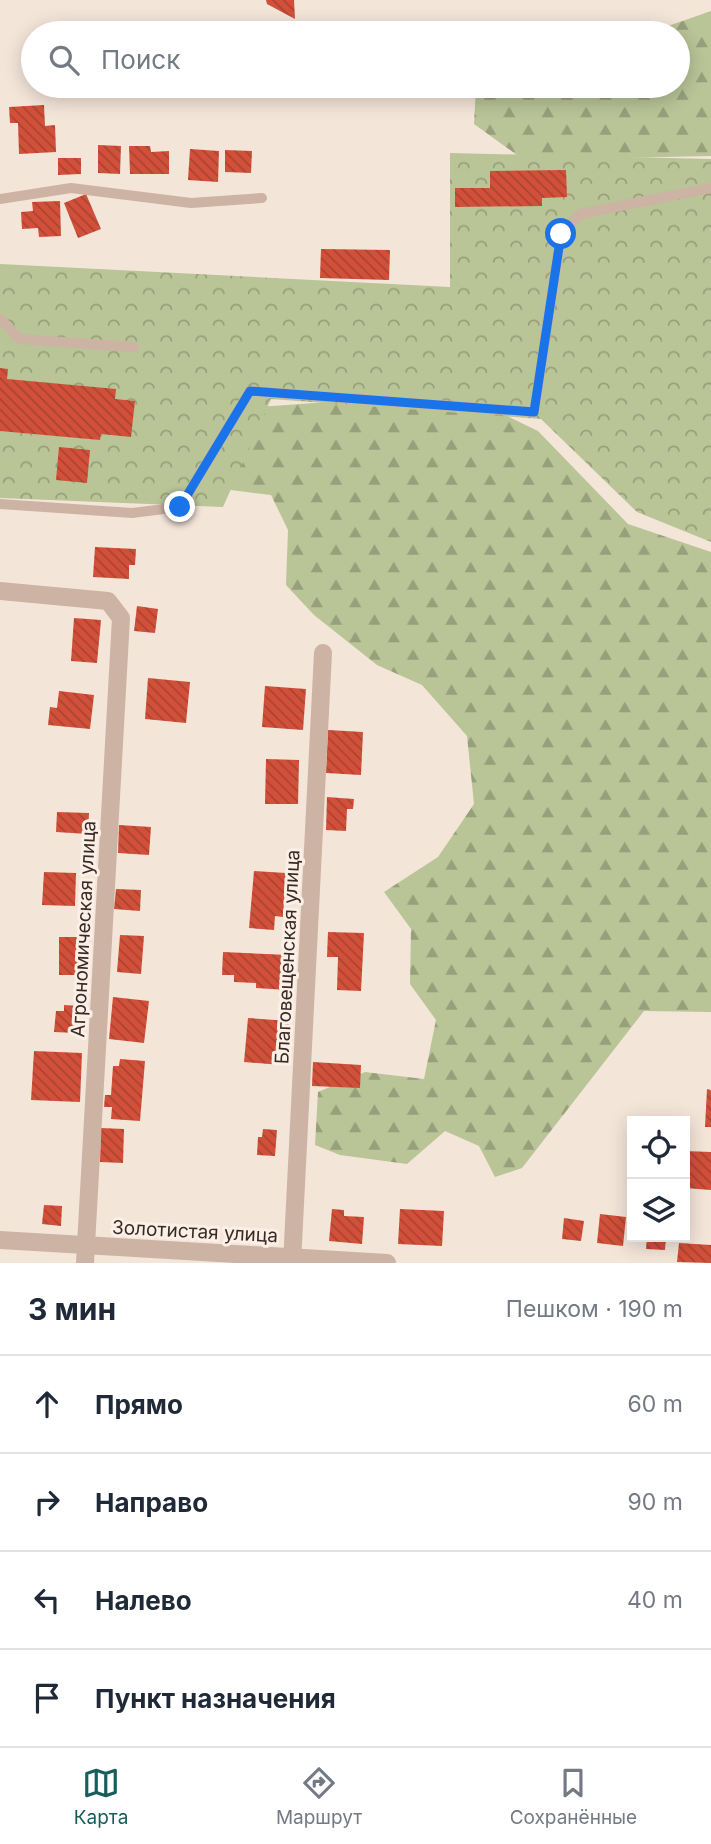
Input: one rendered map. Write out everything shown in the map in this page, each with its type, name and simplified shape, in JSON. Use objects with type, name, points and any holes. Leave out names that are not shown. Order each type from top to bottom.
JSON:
[{"type":"street","name":"Агрономическая улица","points":[[0,591],[108,601],[121,618],[85,1254]]},
{"type":"street","name":"Благовещенская улица","points":[[292,1260],[323,653]]},
{"type":"street","name":"Золотистая улица","points":[[0,1240],[85,1254],[387,1263]]},
{"type":"lane","points":[[0,198],[71,188],[191,203],[262,198]]},
{"type":"lane","points":[[0,504],[132,513],[180,507],[250,391],[534,412],[561,234],[580,214],[711,188]]},
{"type":"lane","points":[[0,318],[19,339],[134,346]]},
{"type":"green space","points":[[711,11],[711,156],[524,160],[474,124],[475,98],[690,98],[690,21],[682,21]]},
{"type":"green space","points":[[450,153],[711,159],[711,542],[637,512],[541,419],[271,399],[223,507],[0,498],[0,264],[450,287]]},
{"type":"green space","points":[[357,400],[484,405],[538,431],[628,524],[711,552],[711,1012],[644,1011],[522,1168],[495,1177],[479,1146],[445,1131],[407,1164],[340,1155],[315,1145],[318,1092],[365,1072],[424,1079],[436,1020],[410,984],[411,929],[384,892],[438,857],[474,804],[467,736],[422,685],[377,665],[314,615],[286,585],[288,530],[271,495],[215,488],[258,407]]},
{"type":"building","points":[[266,0],[294,0],[295,19],[267,4]]},
{"type":"building","points":[[44,105],[45,126],[55,125],[56,152],[19,154],[18,123],[10,123],[9,107]]},
{"type":"building","points":[[98,145],[121,146],[120,174],[98,173]]},
{"type":"building","points":[[129,146],[150,146],[151,152],[169,151],[169,174],[130,174]]},
{"type":"building","points":[[190,149],[219,151],[218,182],[188,180]]},
{"type":"building","points":[[225,150],[252,151],[251,173],[225,172]]},
{"type":"building","points":[[58,158],[81,158],[81,174],[58,175]]},
{"type":"building","points":[[566,170],[567,197],[542,198],[542,206],[455,207],[455,188],[490,188],[490,171]]},
{"type":"building","points":[[86,194],[101,229],[78,238],[64,203]]},
{"type":"building","points":[[60,201],[61,236],[39,237],[38,228],[22,229],[21,212],[33,211],[32,202]]},
{"type":"building","points":[[321,249],[390,250],[389,280],[320,278]]},
{"type":"building","points":[[0,368],[8,369],[7,379],[116,389],[115,399],[135,401],[131,437],[101,434],[100,440],[0,431]]},
{"type":"building","points":[[59,447],[90,450],[87,483],[56,480]]},
{"type":"building","points":[[95,547],[136,549],[135,565],[129,565],[129,579],[93,577]]},
{"type":"building","points":[[137,606],[158,609],[155,633],[134,631]]},
{"type":"building","points":[[74,618],[101,620],[97,663],[71,661]]},
{"type":"building","points":[[148,678],[190,682],[186,723],[145,719]]},
{"type":"building","points":[[265,686],[306,689],[303,730],[262,727]]},
{"type":"building","points":[[59,691],[94,695],[90,729],[48,725],[50,707],[57,708]]},
{"type":"building","points":[[328,730],[363,732],[361,775],[326,773]]},
{"type":"building","points":[[266,759],[299,760],[298,804],[265,804]]},
{"type":"building","points":[[327,797],[354,799],[353,809],[347,809],[346,831],[326,830]]},
{"type":"building","points":[[57,812],[89,813],[88,834],[56,832]]},
{"type":"building","points":[[119,825],[151,827],[149,855],[118,853]]},
{"type":"building","points":[[254,871],[286,873],[283,917],[275,916],[274,930],[249,928]]},
{"type":"building","points":[[44,872],[76,873],[75,906],[42,905]]},
{"type":"building","points":[[116,889],[141,890],[140,911],[114,909]]},
{"type":"building","points":[[328,932],[364,933],[361,991],[337,990],[338,957],[327,957]]},
{"type":"building","points":[[120,935],[144,936],[141,974],[117,972]]},
{"type":"building","points":[[59,937],[85,937],[85,975],[59,975]]},
{"type":"building","points":[[223,952],[289,955],[287,990],[256,988],[256,983],[234,982],[234,975],[222,975]]},
{"type":"building","points":[[113,997],[149,1001],[144,1043],[109,1039]]},
{"type":"building","points":[[64,1005],[79,1006],[77,1033],[54,1032],[56,1011],[64,1011]]},
{"type":"building","points":[[248,1018],[289,1021],[286,1055],[283,1055],[282,1065],[244,1062]]},
{"type":"building","points":[[34,1051],[82,1053],[80,1102],[31,1100]]},
{"type":"building","points":[[120,1059],[145,1061],[140,1121],[111,1119],[112,1107],[104,1107],[105,1095],[111,1095],[113,1066],[119,1066]]},
{"type":"building","points":[[313,1062],[361,1065],[360,1088],[312,1086]]},
{"type":"building","points":[[707,1089],[711,1090],[711,1127],[705,1127]]},
{"type":"building","points":[[101,1128],[124,1129],[123,1163],[100,1162]]},
{"type":"building","points":[[263,1129],[277,1130],[275,1156],[257,1155],[258,1137],[262,1137]]},
{"type":"building","points":[[690,1151],[711,1152],[711,1190],[690,1188]]},
{"type":"building","points":[[44,1205],[62,1206],[61,1226],[42,1224]]},
{"type":"building","points":[[332,1209],[344,1210],[344,1216],[364,1217],[362,1244],[329,1241]]},
{"type":"building","points":[[400,1209],[444,1211],[442,1246],[398,1244]]},
{"type":"building","points":[[600,1214],[626,1217],[623,1246],[597,1243]]},
{"type":"building","points":[[564,1218],[584,1221],[581,1241],[562,1239]]},
{"type":"building","points":[[647,1242],[666,1242],[665,1250],[646,1249]]},
{"type":"building","points":[[679,1243],[711,1245],[711,1263],[677,1262]]},
{"type":"route","points":[[180,507],[250,391],[534,412],[561,234]]}]
